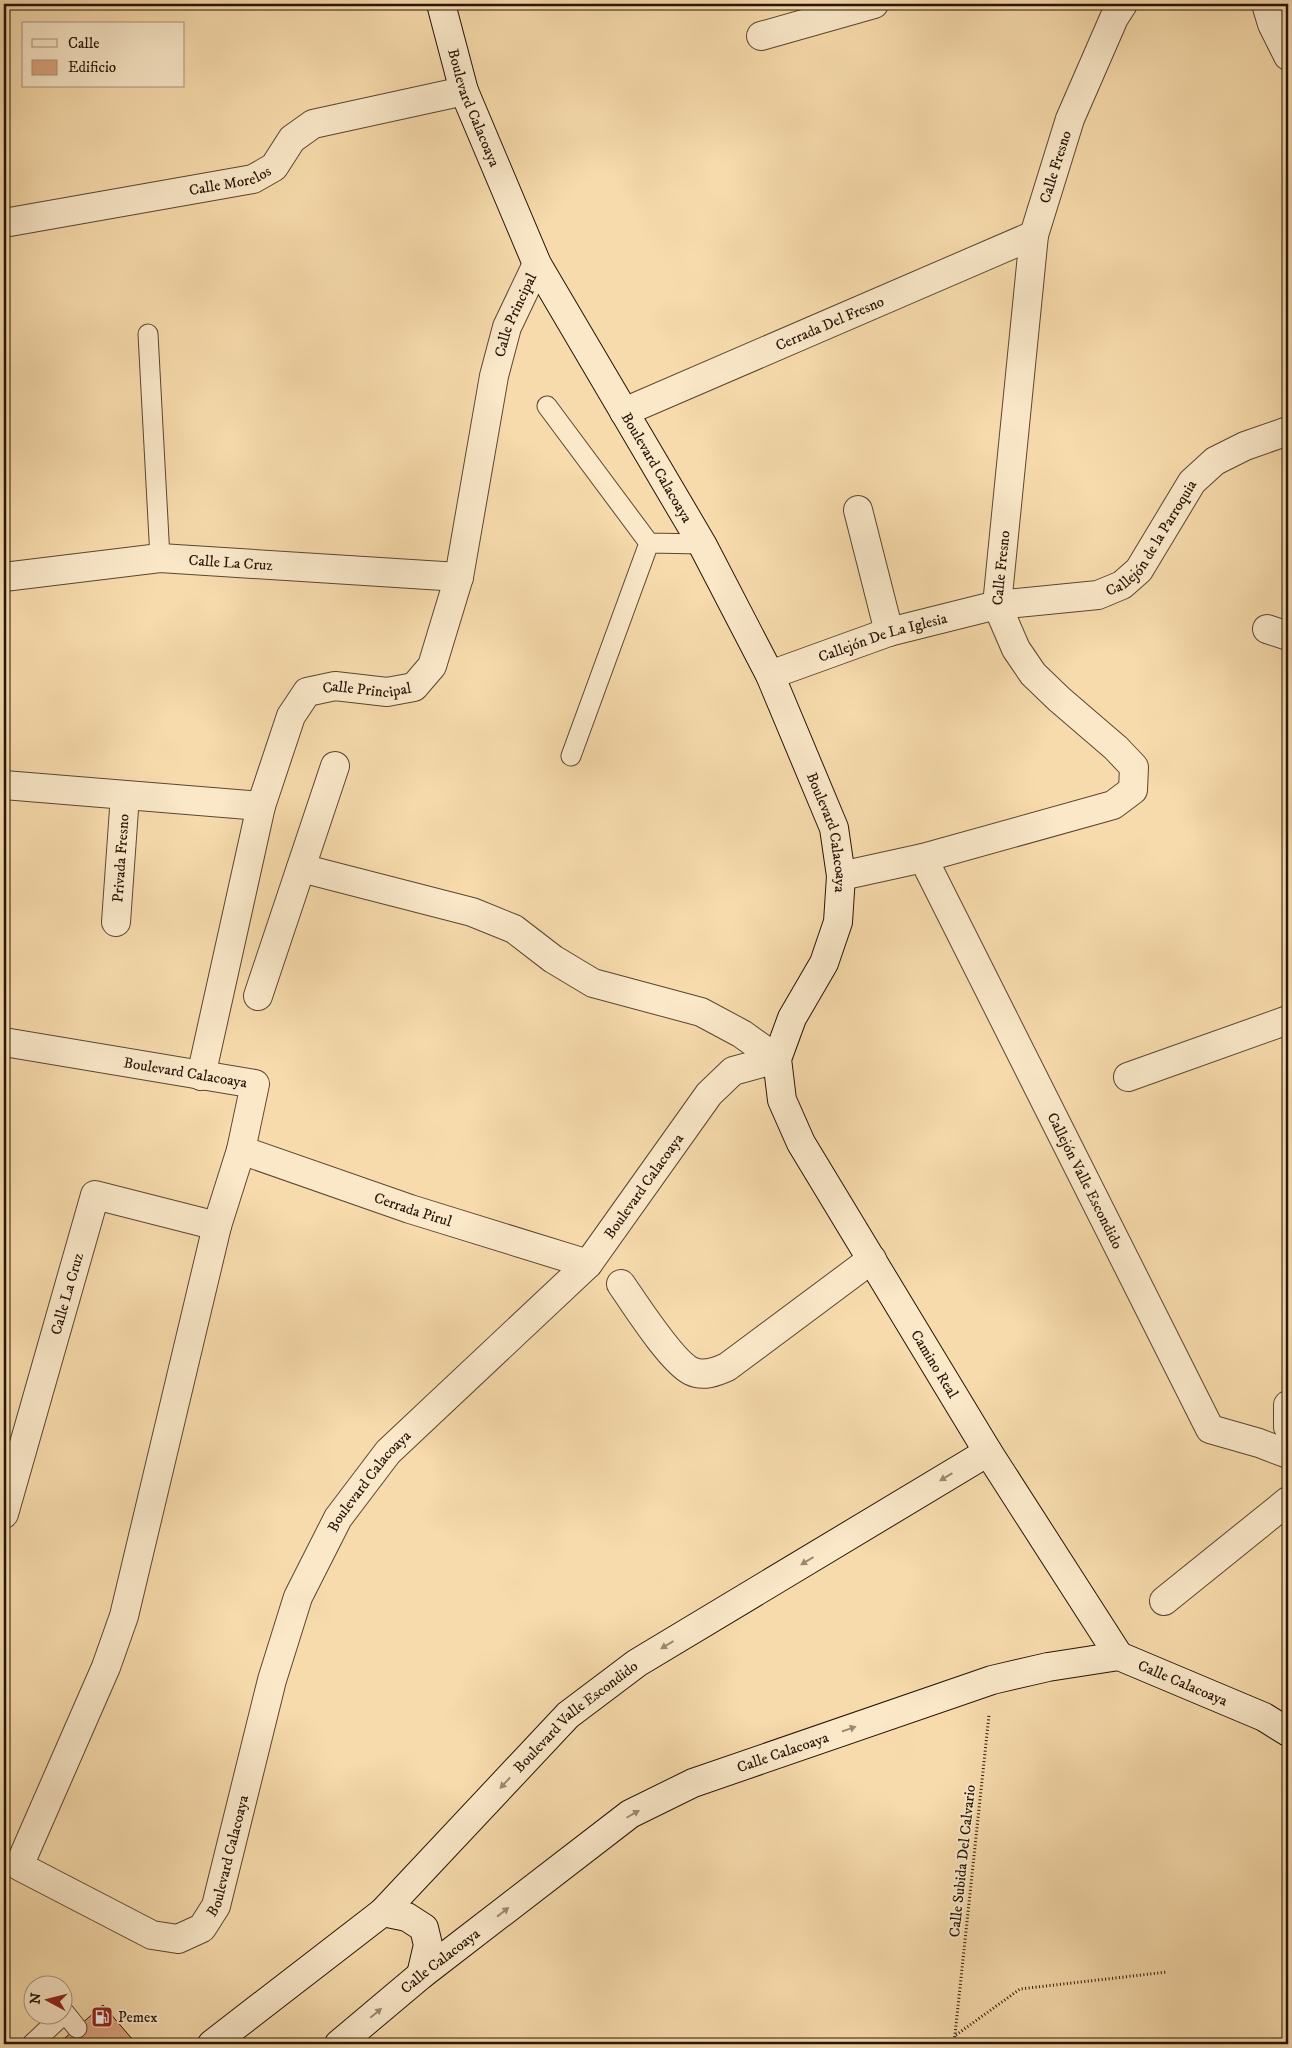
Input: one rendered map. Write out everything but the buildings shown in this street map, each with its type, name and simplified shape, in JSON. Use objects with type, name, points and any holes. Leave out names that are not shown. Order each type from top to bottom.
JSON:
[{"type":"street","name":"Boulevard Calacoaya","points":[[4,1042],[255,1084],[242,1150],[217,1226],[124,1616],[106,1667],[19,1866],[152,1935],[178,1939],[202,1928],[216,1906],[272,1680],[298,1598],[338,1518],[388,1452],[588,1264],[709,1094],[733,1071],[777,1059],[792,1018],[824,963],[838,922],[841,876],[834,828],[770,675],[702,544],[537,264],[464,91],[441,4]]},
{"type":"street","points":[[761,36],[874,4]]},
{"type":"street","name":"Calle Fresno","points":[[841,876],[923,858],[1113,805],[1133,790],[1134,767],[1116,748],[1033,674],[1016,649],[997,605],[1034,235],[1070,119],[1114,18],[1123,4]]},
{"type":"street","points":[[1266,4],[1272,24],[1288,56]]},
{"type":"street","name":"Calle Morelos","points":[[4,223],[253,179],[274,167],[292,139],[312,124],[464,91]]},
{"type":"street","name":"Cerrada Del Fresno","points":[[624,412],[1034,235]]},
{"type":"street","name":"Calle Principal","points":[[201,1076],[262,806],[291,716],[307,692],[335,686],[386,692],[414,687],[432,666],[458,577],[496,368],[507,327],[537,264]]},
{"type":"street","name":"Callejón de la Parroquia","points":[[997,605],[1098,595],[1122,585],[1139,570],[1192,482],[1215,461],[1244,446],[1288,431]]},
{"type":"street","points":[[858,510],[888,632]]},
{"type":"street","name":"Calle La Cruz","points":[[4,577],[160,558],[458,577]]},
{"type":"street","name":"Callejón De La Iglesia","points":[[770,675],[888,632],[997,605]]},
{"type":"street","points":[[258,996],[335,766]]},
{"type":"street","points":[[4,786],[262,806]]},
{"type":"street","name":"Privada Fresno","points":[[116,922],[125,795]]},
{"type":"street","name":"Callejón Valle Escondido","points":[[923,858],[1210,1429],[1288,1454]]},
{"type":"street","points":[[301,868],[472,912],[514,929],[553,959],[594,983],[701,1012],[742,1034],[777,1059]]},
{"type":"street","points":[[1128,1077],[1288,1020]]},
{"type":"street","name":"Camino Real","points":[[777,1059],[782,1100],[801,1143],[988,1452],[1119,1656]]},
{"type":"street","name":"Cerrada Pirul","points":[[242,1150],[410,1209],[588,1264]]},
{"type":"street","name":"Calle La Cruz","points":[[4,1514],[95,1195],[217,1226]]},
{"type":"street","points":[[621,1284],[676,1360],[691,1371],[710,1374],[728,1368],[872,1260]]},
{"type":"street","points":[[1288,1405],[1288,1427]]},
{"type":"street","name":"Boulevard Valle Escondido","points":[[212,2044],[384,1912],[568,1715],[637,1663],[988,1452]]},
{"type":"street","points":[[1164,1601],[1288,1501]]},
{"type":"street","name":"Calle Calacoaya","points":[[339,2044],[421,1975],[630,1814],[693,1783],[992,1680],[1048,1667],[1119,1656],[1264,1717],[1288,1732]]},
{"type":"street","points":[[384,1912],[407,1917],[424,1928],[428,1945],[421,1975]]},
{"type":"lane","points":[[148,334],[160,558]]},
{"type":"lane","points":[[547,406],[649,543]]},
{"type":"lane","points":[[649,543],[702,544]]},
{"type":"lane","points":[[571,756],[649,543]]},
{"type":"lane","points":[[32,2044],[65,2013],[77,2028]]},
{"type":"path","name":"Calle Subida Del Calvario","points":[[954,2044],[992,1680]]},
{"type":"path","points":[[955,2036],[1020,1989],[1167,1972]]},
{"type":"place","name":"Pemex","points":[[102,2017]]}]
